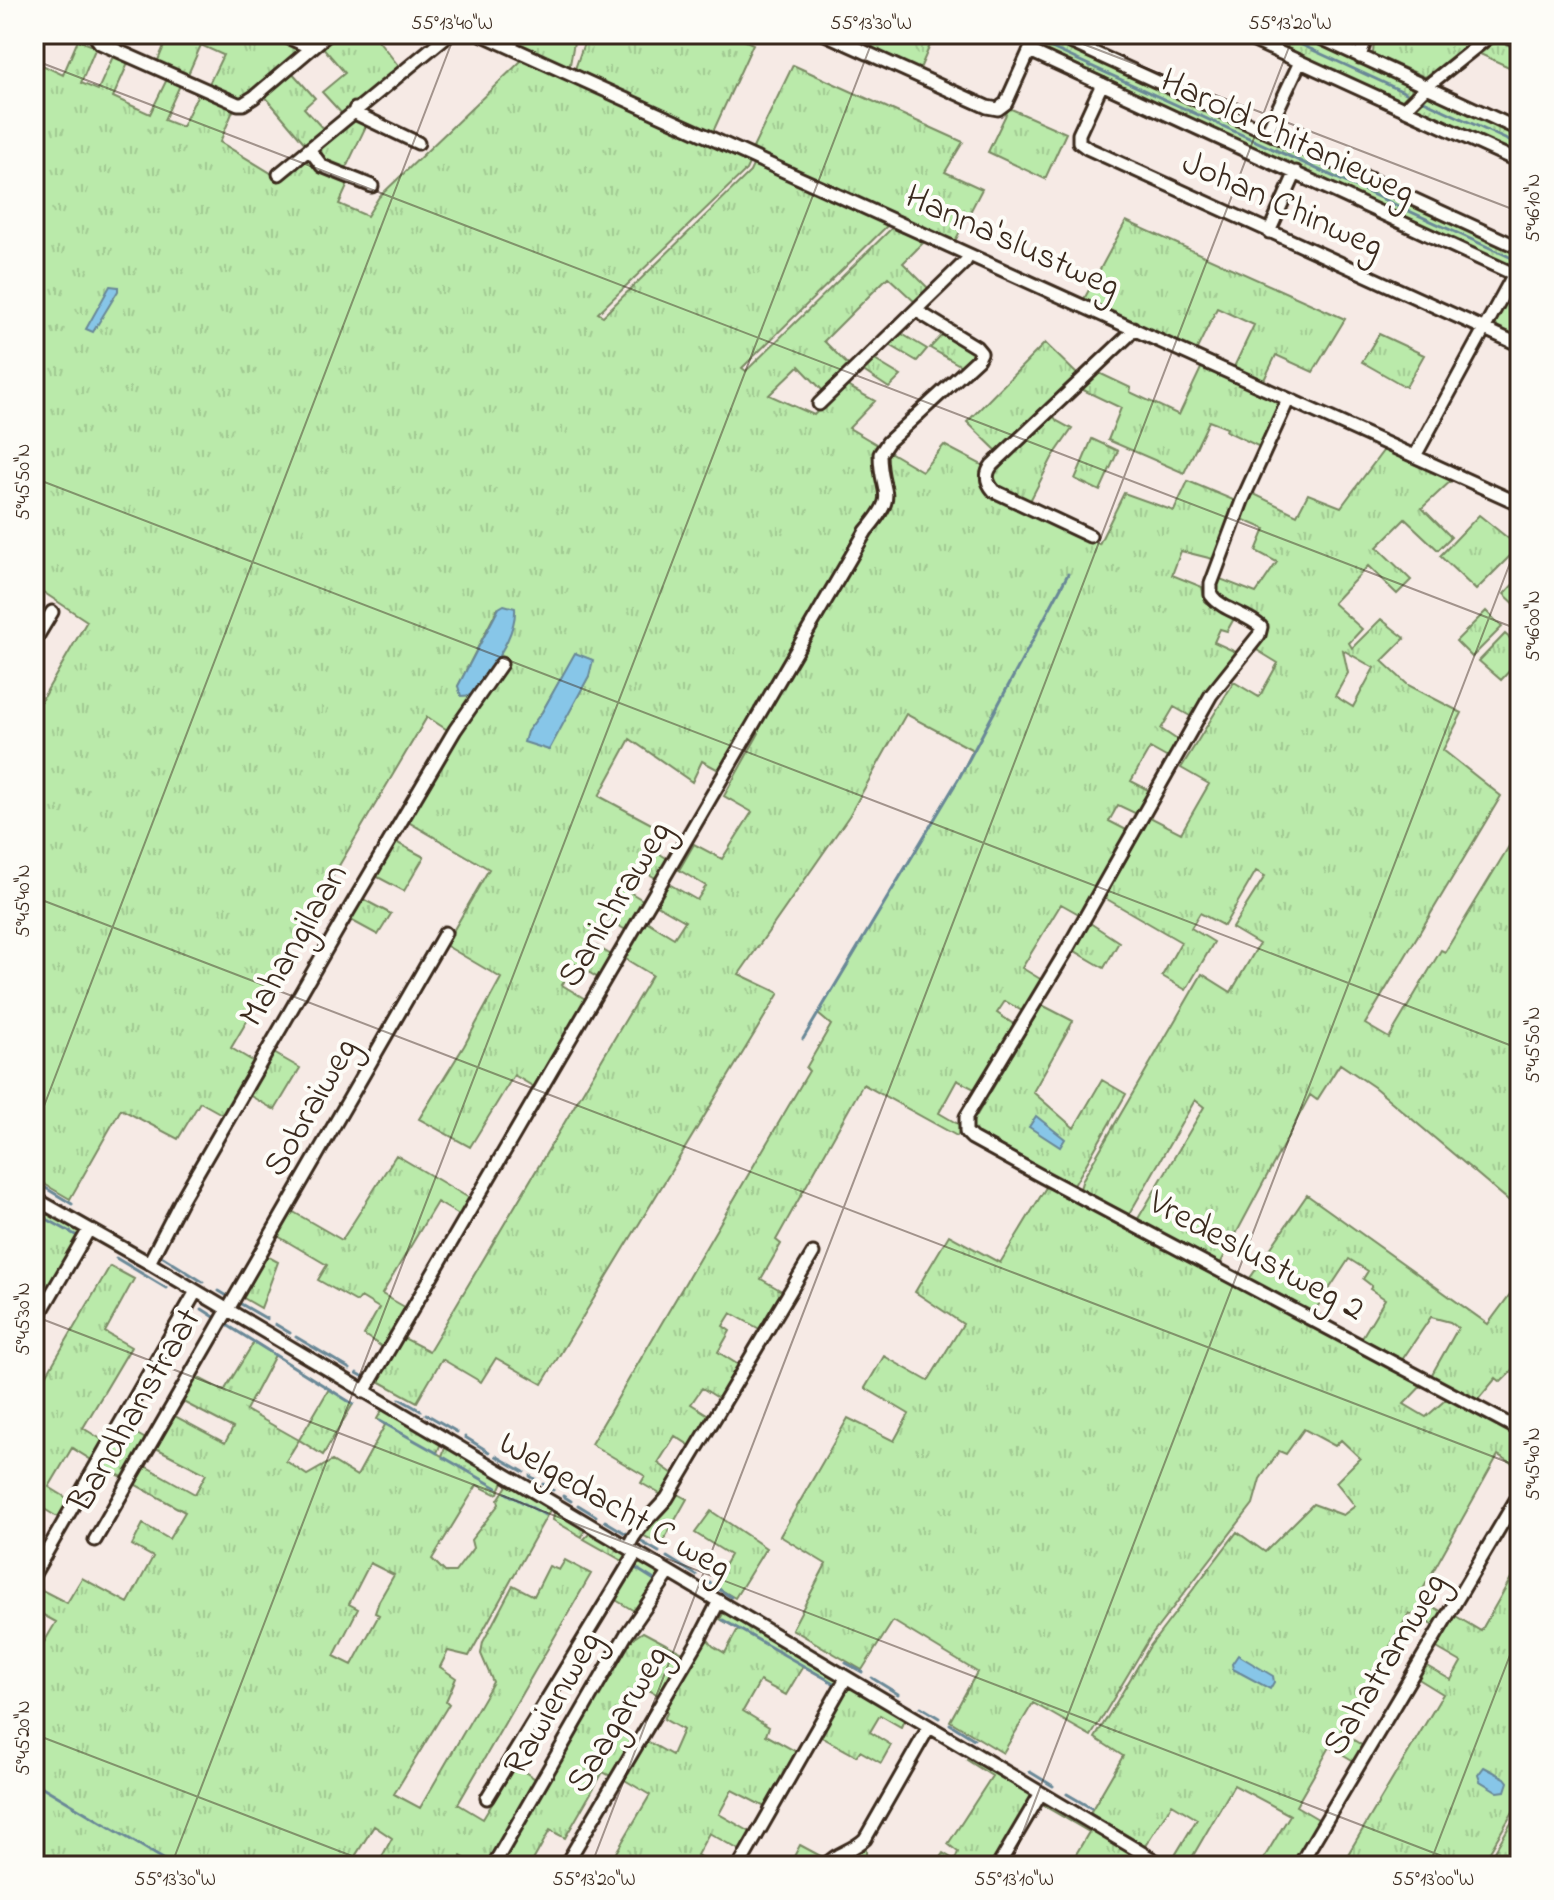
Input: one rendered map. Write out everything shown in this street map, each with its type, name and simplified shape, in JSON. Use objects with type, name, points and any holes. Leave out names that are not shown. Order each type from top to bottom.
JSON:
[{"type":"street","points":[[99,34],[97,39],[100,43],[238,104],[254,97],[328,34]]},
{"type":"street","points":[[281,34],[311,48]]},
{"type":"street","points":[[279,174],[449,34]]},
{"type":"street","name":"Hanna'slustweg","points":[[481,34],[1520,504]]},
{"type":"street","points":[[825,34],[987,107],[998,109],[1006,103],[1037,34]]},
{"type":"street","points":[[1053,34],[1520,248]]},
{"type":"street","points":[[1239,34],[1520,162]]},
{"type":"street","points":[[1312,34],[1520,130]]},
{"type":"street","points":[[1360,57],[1367,34]]},
{"type":"street","points":[[1404,109],[1426,87],[1492,34]]},
{"type":"street","points":[[1504,34],[1520,41]]},
{"type":"street","name":"Harold Chitanieweg","points":[[1030,51],[1518,272]]},
{"type":"street","points":[[1267,132],[1300,62]]},
{"type":"street","name":"Johan Chinweg","points":[[1102,84],[1079,134],[1079,142],[1087,148],[1520,345]]},
{"type":"street","points":[[355,109],[359,115],[418,143]]},
{"type":"street","points":[[309,149],[322,166],[372,186]]},
{"type":"street","points":[[1269,232],[1296,172]]},
{"type":"street","points":[[819,404],[917,311],[969,255]]},
{"type":"street","points":[[1415,456],[1518,272]]},
{"type":"street","name":"Sanichraweg","points":[[364,1392],[866,531],[881,513],[887,493],[880,454],[888,442],[978,359],[981,353],[976,347],[917,311]]},
{"type":"street","points":[[1090,536],[994,491],[987,475],[992,465],[1133,328]]},
{"type":"street","name":"Vredeslustweg 2","points":[[1288,400],[1242,501],[1211,584],[1211,595],[1217,603],[1254,620],[1261,627],[1259,635],[1211,695],[1065,953],[966,1117],[966,1132],[1043,1177],[1520,1430]]},
{"type":"street","points":[[34,642],[52,612]]},
{"type":"street","name":"Mahangilaan","points":[[149,1263],[182,1199],[386,847],[455,730],[501,664]]},
{"type":"street","name":"Sobraiweg","points":[[226,1311],[445,933]]},
{"type":"street","name":"Welgedacht C weg","points":[[34,1198],[149,1263],[1164,1866]]},
{"type":"street","points":[[34,1324],[88,1231]]},
{"type":"street","points":[[487,1798],[632,1550],[639,1526],[651,1518],[667,1498],[813,1253]]},
{"type":"street","points":[[34,1574],[195,1293]]},
{"type":"street","name":"Bandhanstraat","points":[[95,1540],[226,1311]]},
{"type":"street","name":"Sahatramweg","points":[[1299,1866],[1520,1493]]},
{"type":"street","name":"Rawienweg","points":[[493,1866],[626,1635],[669,1573]]},
{"type":"street","name":"Saagarweg","points":[[565,1866],[719,1601]]},
{"type":"street","points":[[739,1866],[846,1678]]},
{"type":"street","points":[[825,1866],[865,1839],[929,1727]]},
{"type":"street","points":[[998,1866],[1041,1793]]},
{"type":"green space","points":[[169,34],[200,44],[205,34],[272,34],[305,49],[242,101],[207,88],[223,55],[201,45],[186,79],[156,65]]},
{"type":"green space","points":[[333,34],[385,34],[378,40],[401,69],[344,116],[322,92],[345,73],[320,44]]},
{"type":"green space","points":[[490,34],[573,34],[569,70]]},
{"type":"green space","points":[[587,34],[730,34],[753,44],[712,134],[574,72]]},
{"type":"green space","points":[[851,34],[935,34],[919,71],[848,41]]},
{"type":"green space","points":[[1249,34],[1301,34],[1408,83],[1412,94],[1399,102]]},
{"type":"green space","points":[[1371,34],[1484,34],[1443,69],[1439,67],[1425,77],[1373,54]]},
{"type":"green space","points":[[1042,35],[1053,37],[1517,252],[1518,258],[1509,268],[1036,48]]},
{"type":"green space","points":[[78,40],[96,47],[81,83],[98,90],[115,52],[130,59],[113,97],[150,114],[168,77],[181,83],[164,120],[182,127],[199,92],[235,106],[220,142],[279,178],[308,156],[350,180],[339,204],[367,216],[379,197],[522,57],[751,159],[746,170],[598,313],[603,316],[750,172],[755,161],[890,223],[742,368],[746,371],[895,225],[926,240],[903,263],[931,291],[917,304],[888,277],[824,341],[852,369],[826,394],[799,366],[769,395],[814,415],[844,384],[875,401],[849,428],[922,471],[944,445],[986,467],[985,481],[1099,544],[1124,493],[1174,511],[1188,481],[1238,502],[1213,559],[1181,551],[1172,575],[1202,587],[1205,602],[1236,615],[1227,631],[1220,629],[1214,642],[1238,653],[1199,721],[1174,707],[1161,729],[1185,745],[1175,762],[1150,748],[1131,781],[1156,794],[1143,817],[1118,805],[1109,821],[1134,834],[1086,918],[1061,904],[1022,968],[1047,983],[1029,1015],[1005,1001],[997,1013],[1021,1029],[982,1093],[957,1080],[939,1113],[963,1127],[957,1136],[863,1084],[776,1240],[781,1244],[761,1279],[787,1294],[765,1332],[731,1313],[723,1326],[730,1331],[718,1352],[740,1366],[725,1402],[702,1388],[691,1404],[715,1419],[697,1450],[675,1436],[658,1463],[680,1479],[667,1498],[641,1483],[645,1476],[591,1444],[809,1071],[806,1068],[831,1025],[818,1014],[973,750],[906,714],[849,816],[739,974],[779,993],[542,1384],[496,1358],[481,1382],[442,1359],[417,1402],[377,1380],[402,1337],[429,1351],[652,975],[624,958],[646,921],[674,938],[685,921],[657,905],[669,884],[697,900],[706,886],[679,870],[694,844],[722,859],[752,812],[724,796],[759,733],[755,730],[728,775],[702,761],[692,782],[630,739],[599,796],[657,827],[647,846],[676,864],[664,883],[637,867],[623,888],[651,905],[633,934],[603,917],[588,941],[618,959],[605,982],[575,964],[562,985],[592,1003],[541,1091],[514,1075],[470,1147],[419,1119],[501,978],[445,945],[489,869],[405,820],[449,731],[427,717],[231,1048],[256,1063],[227,1117],[200,1102],[178,1139],[121,1109],[70,1199],[34,1178],[34,1121],[37,1115],[34,1113],[34,713],[87,621],[34,586],[34,61],[63,75]],"holes":[[[498,608],[498,659],[489,667],[475,695],[458,686]],[[575,654],[592,660],[589,676],[548,750],[527,732]]]},
{"type":"green space","points":[[1496,41],[1520,49],[1520,72],[1480,54]]},
{"type":"green space","points":[[793,65],[963,142],[945,172],[982,189],[953,245],[752,150]]},
{"type":"green space","points":[[290,70],[315,98],[304,108],[325,131],[307,146],[263,94]]},
{"type":"green space","points":[[1431,93],[1520,134],[1520,159],[1419,110],[1416,104]]},
{"type":"green space","points":[[1009,108],[1066,133],[1045,179],[988,152]]},
{"type":"green space","points":[[355,114],[368,122],[344,172],[321,161],[316,149]]},
{"type":"green space","points":[[1126,221],[1345,319],[1313,372],[1276,355],[1263,382],[1233,369],[1254,325],[1217,308],[1196,351],[1083,301]]},
{"type":"green space","points":[[1520,282],[1518,338],[1498,328],[1495,321],[1514,284]]},
{"type":"green space","points":[[897,331],[927,349],[917,361],[888,344]]},
{"type":"green space","points":[[945,332],[977,351],[965,368],[930,348]]},
{"type":"green space","points":[[1379,334],[1424,355],[1406,387],[1362,362]]},
{"type":"green space","points":[[1045,343],[1080,377],[999,453],[967,422]]},
{"type":"green space","points":[[873,359],[901,376],[889,388],[862,370]]},
{"type":"green space","points":[[1203,364],[1283,401],[1262,448],[1209,421],[1184,473],[1108,440],[1121,408],[1079,388],[1097,372],[1179,415]]},
{"type":"green space","points":[[1052,414],[1057,421],[1072,429],[1052,458],[1028,505],[993,487],[992,468]]},
{"type":"green space","points":[[1092,439],[1118,451],[1100,491],[1075,479]]},
{"type":"green space","points":[[1386,447],[1454,478],[1422,508],[1451,537],[1438,550],[1405,519],[1377,547],[1411,580],[1397,594],[1368,566],[1333,603],[1362,629],[1349,643],[1352,648],[1381,619],[1405,638],[1382,661],[1408,685],[1462,713],[1443,750],[1501,796],[1365,1024],[1389,1038],[1441,950],[1445,952],[1520,828],[1520,1210],[1374,1087],[1340,1064],[1317,1100],[1310,1095],[1219,1266],[1136,1222],[1204,1107],[1195,1100],[1127,1218],[1079,1192],[1083,1179],[1202,974],[1231,992],[1259,944],[1232,928],[1265,876],[1256,871],[1224,926],[1200,913],[1191,928],[1214,942],[1186,990],[1162,976],[1181,942],[1105,898],[1150,817],[1181,833],[1209,784],[1181,768],[1234,682],[1259,697],[1278,663],[1255,649],[1263,634],[1215,594],[1218,578],[1256,593],[1277,562],[1256,551],[1265,529],[1237,517],[1248,491],[1297,515],[1308,494],[1341,507]],"holes":[[[1343,650],[1374,668],[1353,707],[1335,696],[1348,673]]]},
{"type":"green space","points":[[1479,515],[1519,547],[1476,590],[1440,556]]},
{"type":"green space","points":[[1520,577],[1520,609],[1504,594]]},
{"type":"green space","points":[[1486,611],[1502,627],[1472,657],[1456,641]]},
{"type":"green space","points":[[1505,634],[1520,647],[1520,673],[1513,667],[1501,680],[1479,661]]},
{"type":"green space","points":[[392,840],[424,857],[404,891],[372,874]]},
{"type":"green space","points":[[359,897],[391,914],[378,935],[347,918]]},
{"type":"green space","points":[[1090,923],[1119,942],[1104,968],[1075,951]]},
{"type":"green space","points":[[1042,1005],[1073,1021],[1033,1092],[1074,1128],[1102,1080],[1126,1094],[1072,1189],[977,1136],[971,1125]]},
{"type":"green space","points":[[272,1052],[300,1068],[275,1110],[247,1094]]},
{"type":"green space","points":[[396,1155],[476,1202],[466,1219],[437,1202],[382,1294],[410,1310],[387,1350],[364,1335],[379,1308],[361,1297],[357,1302],[318,1280],[327,1265],[276,1235],[290,1210],[342,1240]]},
{"type":"green space","points":[[1048,1184],[1426,1381],[1404,1404],[1426,1417],[1451,1395],[1520,1433],[1520,1467],[1498,1455],[1418,1598],[1446,1614],[1438,1628],[1409,1613],[1341,1732],[1368,1749],[1359,1764],[1330,1747],[1296,1806],[1323,1822],[1297,1866],[1259,1866],[1290,1815],[1234,1785],[1187,1866],[1171,1862],[1197,1819],[1172,1804],[1145,1846],[1090,1813],[1123,1756],[1095,1738],[1150,1646],[1237,1532],[1265,1552],[1313,1504],[1343,1515],[1355,1506],[1336,1482],[1360,1458],[1341,1440],[1335,1446],[1304,1429],[1286,1454],[1279,1451],[1260,1479],[1253,1504],[1151,1636],[1091,1736],[1033,1703],[1003,1753],[950,1721],[977,1672],[893,1621],[862,1670],[792,1629],[826,1564],[780,1536],[848,1418],[894,1441],[909,1414],[865,1388],[884,1356],[928,1381],[963,1324],[915,1292],[949,1235],[1000,1263]]},
{"type":"green space","points":[[1307,1195],[1488,1324],[1511,1293],[1520,1300],[1520,1363],[1501,1382],[1496,1378],[1476,1402],[1431,1376],[1458,1328],[1450,1322],[1431,1317],[1402,1360],[1361,1339],[1385,1299],[1370,1289],[1372,1286],[1363,1279],[1368,1271],[1349,1259],[1312,1315],[1248,1281]]},
{"type":"green space","points":[[34,1203],[84,1233],[46,1303],[34,1296]]},
{"type":"green space","points":[[265,1255],[278,1262],[261,1308],[240,1296]]},
{"type":"green space","points":[[110,1266],[134,1279],[105,1332],[131,1347],[83,1428],[109,1444],[98,1464],[72,1448],[49,1487],[75,1503],[64,1521],[39,1506],[34,1513],[34,1396]]},
{"type":"green space","points":[[254,1342],[275,1355],[246,1410],[299,1440],[286,1461],[307,1475],[332,1461],[357,1476],[385,1425],[377,1419],[385,1410],[441,1443],[437,1453],[442,1456],[445,1448],[451,1448],[504,1480],[495,1494],[477,1485],[432,1559],[445,1572],[455,1572],[473,1548],[471,1540],[499,1504],[498,1500],[508,1484],[550,1510],[469,1656],[448,1651],[440,1667],[456,1678],[446,1701],[449,1704],[394,1794],[420,1808],[493,1682],[481,1654],[483,1642],[513,1585],[534,1596],[549,1566],[559,1570],[565,1560],[591,1574],[458,1804],[483,1819],[515,1766],[542,1783],[493,1866],[478,1866],[461,1856],[455,1866],[377,1866],[392,1838],[374,1826],[349,1866],[34,1866],[34,1640],[43,1644],[56,1622],[34,1610],[34,1586],[67,1603],[82,1578],[128,1603],[153,1557],[132,1545],[143,1524],[169,1539],[185,1512],[134,1484],[145,1466],[195,1494],[206,1474],[156,1448],[175,1416],[225,1443],[233,1428],[183,1402],[197,1377],[224,1391]],"holes":[[[370,1563],[394,1575],[379,1601],[375,1613],[379,1615],[352,1665],[334,1656],[358,1609],[349,1604]]]},
{"type":"green space","points":[[329,1389],[353,1404],[323,1455],[299,1440]]},
{"type":"green space","points":[[126,1428],[153,1443],[130,1481],[103,1467]]},
{"type":"green space","points":[[676,1493],[687,1499],[661,1545],[644,1536]]},
{"type":"green space","points":[[711,1511],[766,1548],[735,1598],[713,1585],[730,1555],[695,1533]]},
{"type":"green space","points":[[559,1512],[585,1528],[582,1537],[553,1520],[554,1513]]},
{"type":"green space","points":[[591,1532],[631,1554],[630,1565],[584,1539]]},
{"type":"green space","points":[[644,1562],[666,1576],[641,1615],[614,1599],[635,1565]]},
{"type":"green space","points":[[1520,1562],[1520,1800],[1481,1866],[1341,1866],[1443,1694],[1417,1678],[1425,1665],[1451,1680],[1461,1662],[1435,1647],[1454,1615],[1481,1631]]},
{"type":"green space","points":[[724,1612],[841,1678],[841,1687],[803,1666],[786,1695],[760,1681],[743,1711],[769,1727],[766,1735],[804,1756],[768,1812],[763,1812],[765,1807],[732,1790],[719,1814],[754,1834],[743,1852],[709,1833],[697,1855],[716,1866],[608,1866],[650,1795],[623,1779],[647,1741],[672,1755],[683,1730],[664,1719],[667,1713],[663,1710],[706,1637],[725,1653],[738,1629],[720,1619]]},
{"type":"green space","points":[[643,1632],[690,1657],[666,1699],[645,1688],[621,1730],[641,1742],[618,1780],[603,1772],[565,1838],[550,1830],[530,1866],[501,1866],[631,1640]]},
{"type":"green space","points":[[847,1685],[905,1718],[901,1727],[880,1715],[870,1732],[891,1745],[881,1763],[860,1751],[856,1756],[820,1736]]},
{"type":"green space","points":[[970,1756],[1037,1794],[998,1866],[935,1866],[943,1853],[955,1860],[958,1852],[948,1844],[992,1776],[967,1760]]},
{"type":"green space","points":[[1043,1800],[1133,1854],[1126,1866],[1069,1866],[1089,1832],[1041,1804]]},
{"type":"green space","points":[[1520,1808],[1520,1866],[1486,1866]]},
{"type":"green space","points":[[800,1845],[828,1860],[825,1866],[789,1866]]},
{"type":"green space","points":[[866,1847],[866,1866],[832,1866],[863,1851]]},
{"type":"water","points":[[110,286],[118,287],[118,291],[93,332],[86,329]]},
{"type":"water","points":[[504,605],[515,608],[507,642],[475,695],[461,696],[458,686],[499,608]]},
{"type":"water","points":[[575,653],[593,660],[589,676],[549,750],[524,742],[527,732],[542,712]]},
{"type":"water","points":[[1036,1116],[1065,1139],[1060,1147],[1029,1127]]},
{"type":"water","points":[[1238,1655],[1273,1676],[1270,1689],[1233,1669],[1232,1664]]},
{"type":"water","points":[[1484,1767],[1505,1778],[1508,1782],[1505,1791],[1498,1792],[1480,1781],[1478,1775]]},
{"type":"waterway","points":[[1021,34],[1026,36]]},
{"type":"waterway","points":[[1278,34],[1406,93]]},
{"type":"waterway","points":[[1045,45],[1512,258]]},
{"type":"waterway","points":[[1424,101],[1520,146]]},
{"type":"waterway","points":[[803,1039],[959,778],[1068,574]]},
{"type":"waterway","points":[[34,1181],[72,1204]]},
{"type":"waterway","points":[[34,1212],[79,1237]]},
{"type":"waterway","points":[[163,1257],[203,1282]]},
{"type":"waterway","points":[[116,1258],[166,1288]]},
{"type":"waterway","points":[[219,1291],[229,1297]]},
{"type":"waterway","points":[[241,1304],[267,1319]]},
{"type":"waterway","points":[[202,1309],[219,1320]]},
{"type":"waterway","points":[[275,1324],[290,1333]]},
{"type":"waterway","points":[[227,1325],[353,1404]]},
{"type":"waterway","points":[[296,1337],[350,1369]]},
{"type":"waterway","points":[[357,1373],[366,1378]]},
{"type":"waterway","points":[[400,1399],[421,1411]]},
{"type":"waterway","points":[[426,1414],[457,1432]]},
{"type":"waterway","points":[[380,1421],[437,1453]]},
{"type":"waterway","points":[[465,1437],[489,1452]]},
{"type":"waterway","points":[[496,1456],[524,1472]]},
{"type":"waterway","points":[[443,1457],[497,1488]]},
{"type":"waterway","points":[[530,1476],[536,1480]]},
{"type":"waterway","points":[[543,1484],[553,1490]]},
{"type":"waterway","points":[[506,1493],[545,1515]]},
{"type":"waterway","points":[[563,1496],[571,1501]]},
{"type":"waterway","points":[[578,1505],[596,1516]]},
{"type":"waterway","points":[[605,1521],[630,1536]]},
{"type":"waterway","points":[[640,1541],[659,1552]]},
{"type":"waterway","points":[[667,1557],[696,1575]]},
{"type":"waterway","points":[[637,1569],[656,1581]]},
{"type":"waterway","points":[[705,1580],[731,1597]]},
{"type":"waterway","points":[[723,1620],[837,1685]]},
{"type":"waterway","points":[[846,1663],[862,1672]]},
{"type":"waterway","points":[[872,1678],[898,1694]]},
{"type":"waterway","points":[[921,1707],[939,1718]]},
{"type":"waterway","points":[[950,1724],[974,1739]]},
{"type":"waterway","points":[[1030,1772],[1053,1786]]},
{"type":"waterway","points":[[34,1782],[175,1866]]},
{"type":"waterway","points":[[1067,1794],[1091,1808]]}]
